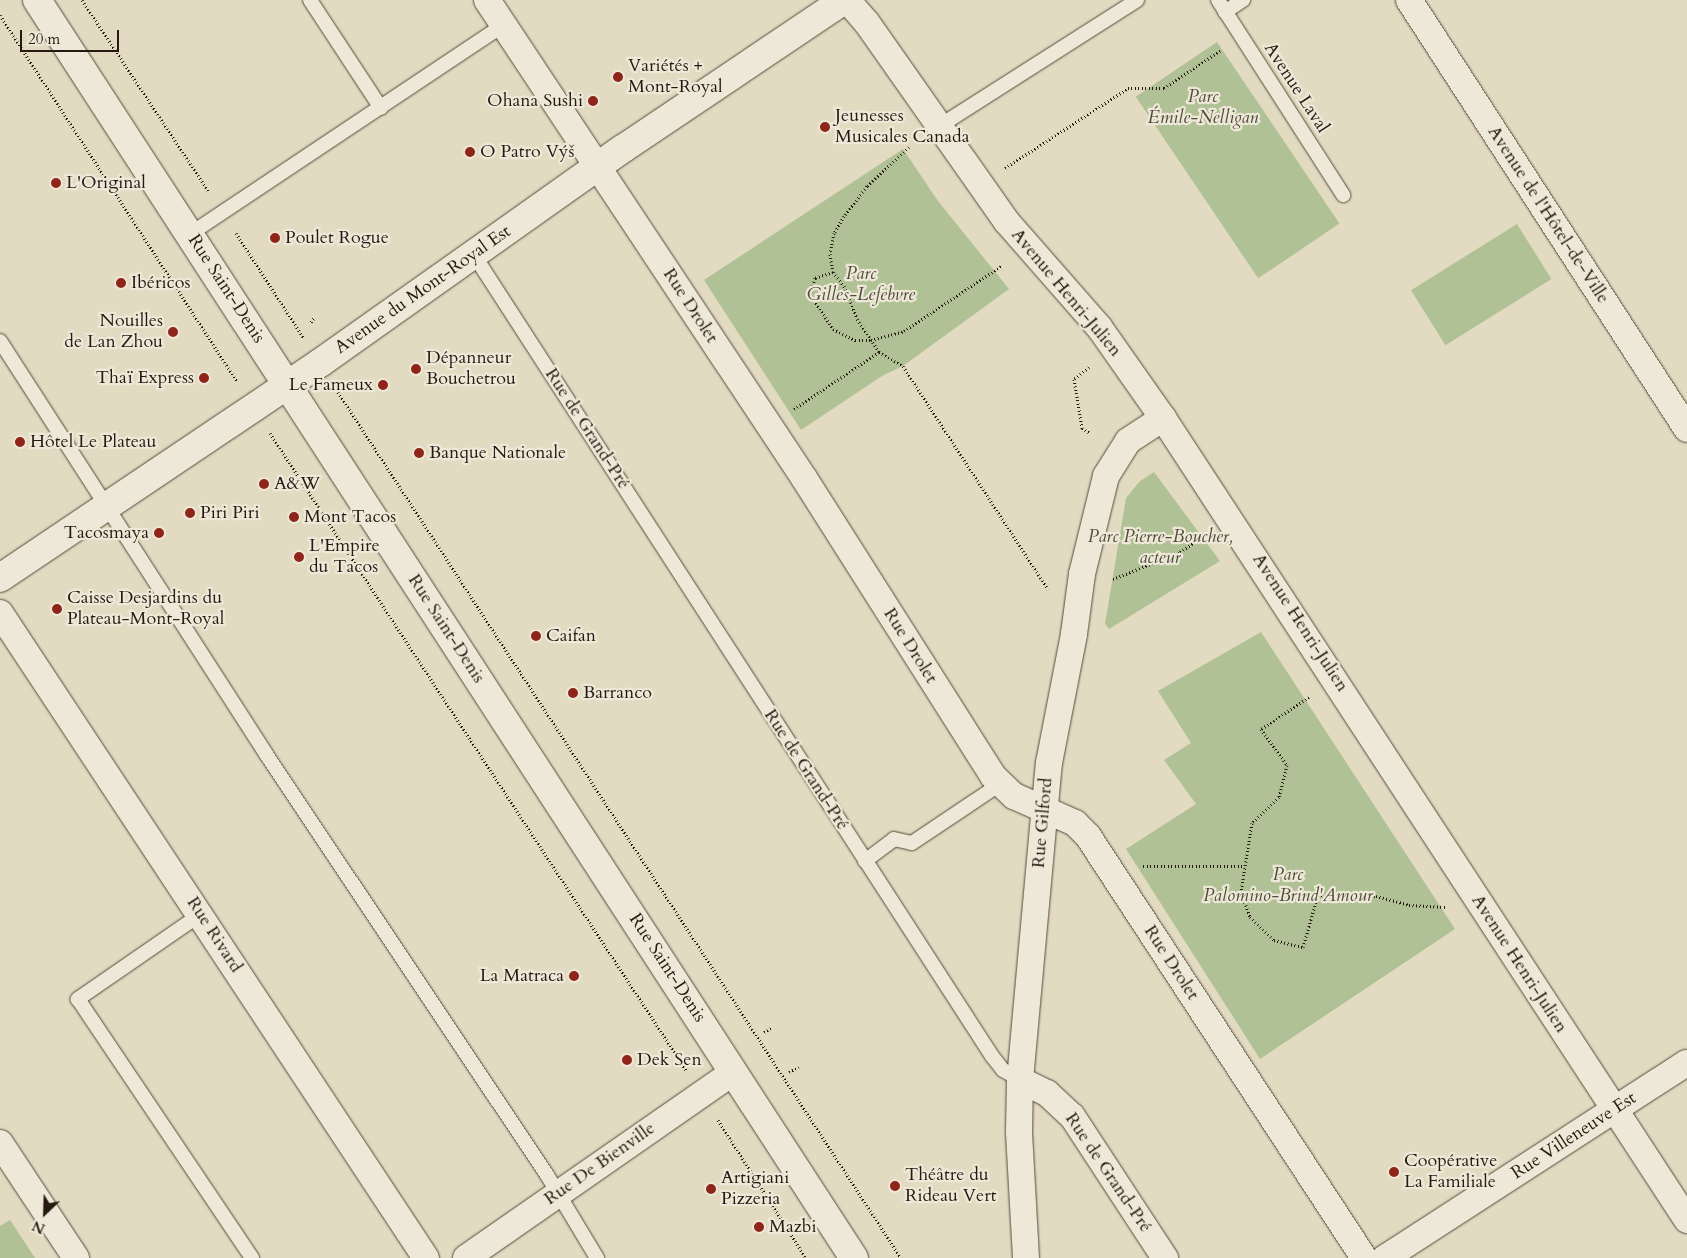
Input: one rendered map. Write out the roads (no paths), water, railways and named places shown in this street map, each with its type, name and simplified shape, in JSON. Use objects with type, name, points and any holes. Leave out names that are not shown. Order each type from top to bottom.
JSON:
[{"type":"main road","name":"Rue Saint-Denis","points":[[37,0],[854,1258]]},
{"type":"main road","name":"Avenue du Mont-Royal Est","points":[[0,578],[287,384],[598,167],[846,0]]},
{"type":"street","name":"Rue Drolet","points":[[487,0],[798,470],[1000,784],[1014,796],[1043,806],[1075,823],[1088,836],[1364,1258]]},
{"type":"street","name":"Avenue Henri-Julien","points":[[846,0],[867,23],[938,127],[1029,250],[1099,327],[1163,418],[1687,1220]]},
{"type":"street","name":"Avenue de l'Hôtel-de-Ville","points":[[1409,0],[1687,429]]},
{"type":"street","name":"Rue Gilford","points":[[1026,1258],[1019,1131],[1020,1080],[1043,806],[1074,634],[1082,574],[1106,476],[1128,441],[1163,418]]},
{"type":"street","name":"Rue Rivard","points":[[0,613],[201,914],[426,1258]]},
{"type":"street","name":"Rue Villeneuve Est","points":[[1386,1258],[1687,1063]]},
{"type":"street","name":"Rue De Bienville","points":[[466,1258],[734,1072]]},
{"type":"street","name":"Rue de Grand-Pré","points":[[1020,1080],[1047,1093],[1072,1116],[1165,1258]]},
{"type":"street","points":[[0,1143],[76,1258]]},
{"type":"lane","points":[[310,0],[381,108]]},
{"type":"lane","points":[[938,127],[1137,0]]},
{"type":"lane","points":[[1221,6],[1243,0]]},
{"type":"lane","name":"Avenue Laval","points":[[1221,6],[1343,195]]},
{"type":"lane","points":[[190,234],[503,25]]},
{"type":"lane","name":"Rue de Grand-Pré","points":[[474,255],[992,1056],[1003,1070],[1020,1080]]},
{"type":"lane","points":[[0,341],[266,754],[557,1194],[597,1258]]},
{"type":"lane","points":[[865,861],[894,840],[912,843],[1000,784]]},
{"type":"lane","points":[[201,914],[78,999],[252,1258]]},
{"type":"place","name":"Variétés + Mont-Royal","points":[[618,77]]},
{"type":"place","name":"Ohana Sushi","points":[[593,101]]},
{"type":"place","name":"Jeunesses Musicales Canada","points":[[825,127]]},
{"type":"place","name":"O Patro Výš","points":[[470,152]]},
{"type":"place","name":"L'Original","points":[[56,183]]},
{"type":"place","name":"Poulet Rogue","points":[[275,238]]},
{"type":"place","name":"Ibéricos","points":[[121,283]]},
{"type":"place","name":"Nouilles de Lan Zhou","points":[[173,332]]},
{"type":"place","name":"Dépanneur Bouchetrou","points":[[416,369]]},
{"type":"place","name":"Thaï Express","points":[[204,378]]},
{"type":"place","name":"Le Fameux","points":[[383,385]]},
{"type":"place","name":"Hôtel Le Plateau","points":[[20,442]]},
{"type":"place","name":"Banque Nationale","points":[[419,453]]},
{"type":"place","name":"A&W","points":[[264,484]]},
{"type":"place","name":"Piri Piri","points":[[190,513]]},
{"type":"place","name":"Mont Tacos","points":[[294,517]]},
{"type":"place","name":"Tacosmaya","points":[[159,533]]},
{"type":"place","name":"L'Empire du Tacos","points":[[299,557]]},
{"type":"place","name":"Caisse Desjardins du Plateau-Mont-Royal","points":[[57,609]]},
{"type":"place","name":"Caifan","points":[[536,636]]},
{"type":"place","name":"Barranco","points":[[573,693]]},
{"type":"place","name":"La Matraca","points":[[574,976]]},
{"type":"place","name":"Dek Sen","points":[[627,1060]]},
{"type":"place","name":"Coopérative La Familiale","points":[[1394,1172]]},
{"type":"place","name":"Théâtre du Rideau Vert","points":[[895,1186]]},
{"type":"place","name":"Artigiani Pizzeria","points":[[711,1189]]},
{"type":"place","name":"Mazbi","points":[[759,1227]]},
{"type":"park label","name":"Parc Émile-Nelligan","points":[[1203,108]]},
{"type":"park label","name":"Parc Gilles-Lefebvre","points":[[861,285]]},
{"type":"park label","name":"Parc Pierre-Boucher, acteur","points":[[1160,548]]},
{"type":"park label","name":"Parc Palomino-Brind'Amour","points":[[1288,886]]}]
